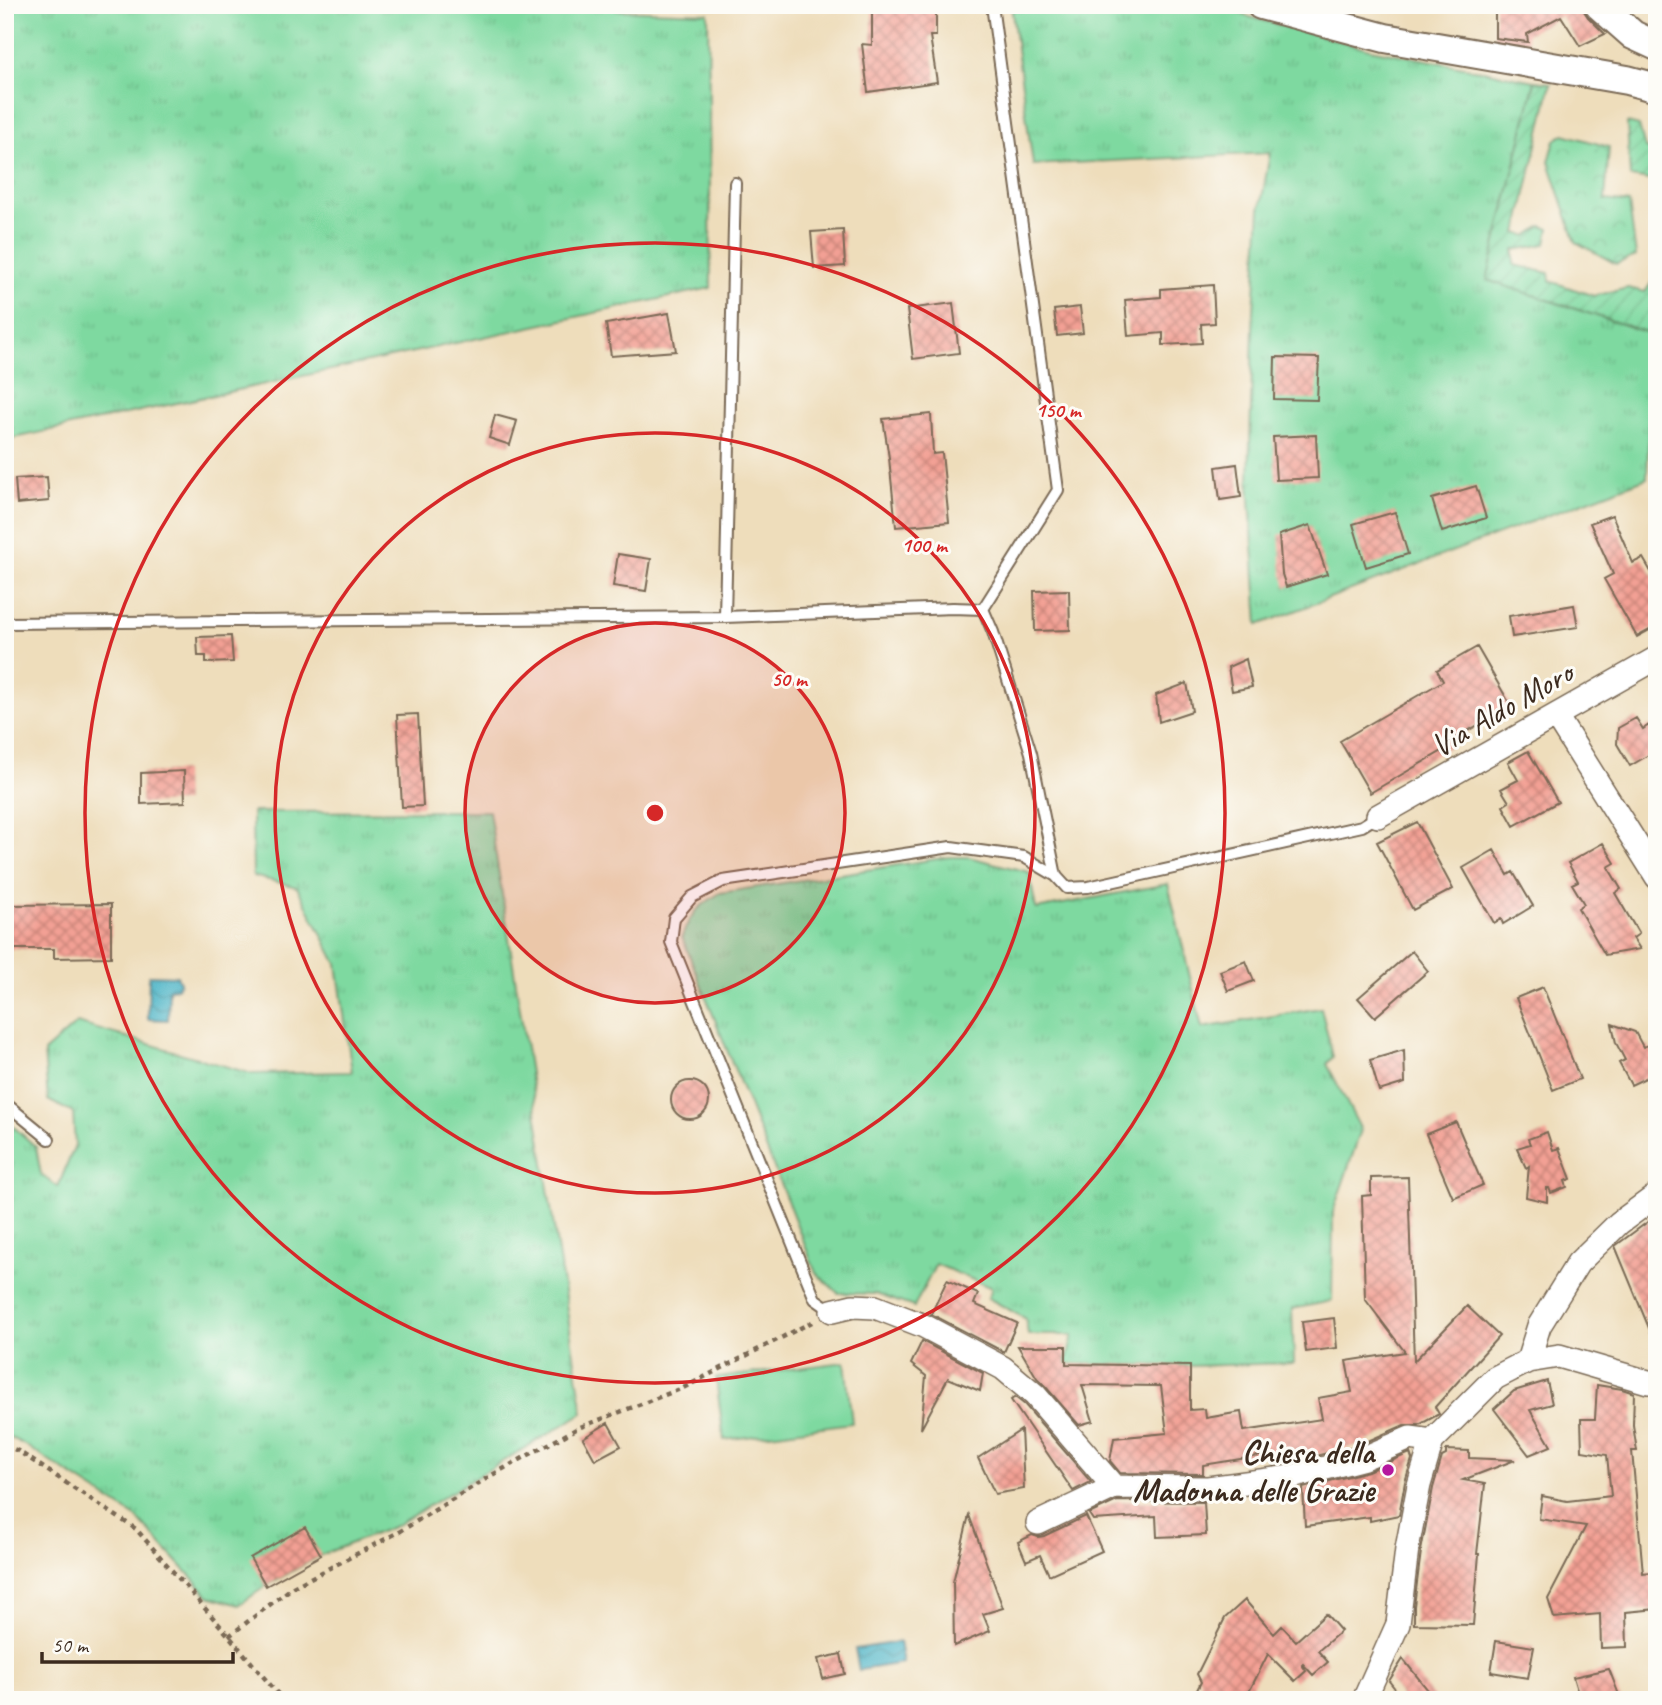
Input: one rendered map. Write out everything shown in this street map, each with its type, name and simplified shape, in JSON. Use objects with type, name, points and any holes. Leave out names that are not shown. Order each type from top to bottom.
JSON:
[{"type":"street","points":[[1261,5],[1294,10],[1385,38],[1649,85],[1645,69],[1645,40],[1599,5]]},
{"type":"street","name":"Via Aldo Moro","points":[[1378,816],[1657,658]]},
{"type":"street","points":[[1556,716],[1657,877]]},
{"type":"street","points":[[1528,1361],[1539,1326],[1578,1263],[1619,1223],[1657,1195]]},
{"type":"street","points":[[832,1311],[853,1306],[875,1307],[924,1326],[1003,1368],[1035,1395],[1114,1487]]},
{"type":"street","points":[[1364,1700],[1398,1624],[1416,1497],[1432,1441],[1495,1378],[1528,1361],[1559,1356],[1648,1382],[1657,1382]]},
{"type":"street","points":[[1038,1523],[1114,1487],[1208,1488],[1291,1477],[1364,1458],[1410,1438],[1432,1441]]},
{"type":"lane","points":[[983,609],[1058,490],[992,5]]},
{"type":"lane","points":[[725,617],[735,183]]},
{"type":"lane","points":[[5,623],[725,617],[983,609]]},
{"type":"lane","points":[[983,609],[993,632],[1031,753],[1056,876]]},
{"type":"lane","points":[[832,1311],[815,1299],[671,942],[674,918],[692,897],[723,881],[951,847],[1024,857],[1056,876],[1067,888],[1088,887],[1362,826],[1378,816]]},
{"type":"lane","points":[[5,1102],[48,1139]]},
{"type":"path","points":[[229,1636],[293,1587],[398,1532],[504,1468],[578,1429],[683,1388],[832,1311]]},
{"type":"path","points":[[5,1445],[136,1529],[283,1700]]},
{"type":"green space","points":[[5,5],[617,5],[616,10],[708,13],[711,288],[5,440]]},
{"type":"green space","points":[[1011,5],[1226,5],[1246,16],[1370,49],[1535,81],[1488,280],[1652,334],[1647,478],[1258,625],[1249,483],[1253,328],[1260,210],[1270,153],[1033,165]]},
{"type":"green space","points":[[1535,81],[1551,83],[1517,233],[1527,236],[1542,226],[1549,229],[1546,244],[1514,250],[1514,265],[1549,273],[1550,281],[1594,296],[1628,288],[1645,292],[1657,275],[1657,318],[1652,334],[1487,280]]},
{"type":"green space","points":[[1627,123],[1639,126],[1645,148],[1657,153],[1657,181],[1630,177]]},
{"type":"green space","points":[[1564,134],[1609,147],[1605,200],[1629,203],[1636,256],[1616,264],[1576,242],[1549,162],[1555,140]]},
{"type":"green space","points":[[489,811],[583,1413],[395,1526],[321,1555],[266,1586],[239,1605],[209,1596],[137,1518],[5,1435],[5,1119],[36,1147],[41,1175],[58,1187],[75,1145],[73,1113],[48,1100],[44,1052],[77,1023],[252,1074],[352,1072],[337,964],[297,887],[253,876],[252,812]]},
{"type":"green space","points":[[949,857],[969,857],[1029,872],[1036,909],[1168,884],[1202,1028],[1321,1008],[1333,1057],[1327,1064],[1361,1130],[1333,1212],[1332,1301],[1292,1309],[1294,1363],[1190,1366],[1066,1364],[1073,1335],[1028,1335],[1026,1319],[988,1298],[992,1288],[936,1264],[914,1307],[876,1294],[838,1293],[816,1273],[682,937],[696,911],[720,893]]},
{"type":"green space","points":[[845,1362],[852,1423],[724,1440],[716,1378]]},
{"type":"water","points":[[149,975],[177,976],[180,982],[177,988],[169,989],[168,1020],[148,1019]]},
{"type":"water","points":[[899,1642],[903,1663],[859,1670],[855,1649]]},
{"type":"building","points":[[872,5],[936,5],[936,36],[930,36],[937,82],[868,92],[862,44],[872,45]]},
{"type":"building","points":[[1495,5],[1583,5],[1588,17],[1605,34],[1580,46],[1561,16],[1527,34],[1528,42],[1495,38]]},
{"type":"building","points":[[843,230],[845,266],[814,268],[811,232]]},
{"type":"building","points":[[1213,285],[1215,323],[1201,324],[1202,343],[1163,345],[1163,333],[1128,336],[1125,300],[1161,297],[1161,289]]},
{"type":"building","points":[[953,303],[959,353],[913,359],[907,309]]},
{"type":"building","points":[[1080,307],[1083,333],[1057,336],[1054,310]]},
{"type":"building","points":[[669,313],[676,351],[611,356],[606,324]]},
{"type":"building","points":[[1275,357],[1319,358],[1317,400],[1274,399]]},
{"type":"building","points":[[931,414],[933,454],[942,453],[949,522],[896,527],[883,419]]},
{"type":"building","points":[[495,415],[517,421],[510,445],[489,438]]},
{"type":"building","points":[[1316,435],[1318,478],[1276,480],[1273,437]]},
{"type":"building","points":[[1237,464],[1241,497],[1220,500],[1216,467]]},
{"type":"building","points":[[47,477],[49,501],[17,504],[15,479]]},
{"type":"building","points":[[1476,486],[1486,518],[1442,532],[1432,499]]},
{"type":"building","points":[[1395,512],[1408,554],[1366,567],[1353,524]]},
{"type":"building","points":[[1612,515],[1633,563],[1643,558],[1657,582],[1657,626],[1637,637],[1604,579],[1613,574],[1590,523]]},
{"type":"building","points":[[1310,525],[1327,574],[1286,587],[1282,574],[1279,535]]},
{"type":"building","points":[[618,554],[651,559],[646,591],[613,586]]},
{"type":"building","points":[[1069,590],[1070,630],[1035,631],[1034,591]]},
{"type":"building","points":[[1574,605],[1578,627],[1512,637],[1509,616]]},
{"type":"building","points":[[231,636],[233,662],[206,663],[206,656],[198,656],[197,637]]},
{"type":"building","points":[[1477,647],[1511,706],[1447,743],[1449,747],[1370,793],[1340,741],[1443,681],[1437,670]]},
{"type":"building","points":[[1246,659],[1252,687],[1232,691],[1228,667]]},
{"type":"building","points":[[1187,683],[1192,711],[1159,722],[1156,695]]},
{"type":"building","points":[[418,714],[423,806],[402,807],[397,715]]},
{"type":"building","points":[[1636,718],[1643,729],[1649,725],[1657,738],[1657,750],[1630,766],[1617,744],[1618,728]]},
{"type":"building","points":[[1528,751],[1558,802],[1514,826],[1503,806],[1509,802],[1501,789],[1518,780],[1508,762]]},
{"type":"building","points":[[184,771],[185,802],[141,804],[141,773]]},
{"type":"building","points":[[1417,822],[1453,889],[1413,910],[1377,842]]},
{"type":"building","points":[[1603,843],[1615,863],[1608,867],[1621,889],[1615,893],[1639,934],[1633,938],[1640,949],[1605,955],[1578,908],[1584,904],[1572,884],[1578,881],[1568,863]]},
{"type":"building","points":[[1494,850],[1508,875],[1513,872],[1533,906],[1503,924],[1501,919],[1494,923],[1463,868]]},
{"type":"building","points":[[111,904],[111,957],[54,958],[54,949],[6,949],[6,905]]},
{"type":"building","points":[[1412,951],[1428,971],[1375,1017],[1358,998]]},
{"type":"building","points":[[1246,961],[1254,981],[1228,991],[1220,971]]},
{"type":"building","points":[[1543,987],[1580,1079],[1553,1090],[1516,998]]},
{"type":"building","points":[[1612,1024],[1635,1032],[1643,1047],[1648,1045],[1657,1062],[1650,1066],[1654,1074],[1631,1085],[1619,1063],[1625,1060],[1616,1043]]},
{"type":"building","points":[[1404,1050],[1405,1083],[1379,1091],[1370,1060]]},
{"type":"building","points":[[690,1081],[704,1086],[709,1100],[704,1114],[690,1119],[676,1114],[671,1100],[676,1086]]},
{"type":"building","points":[[1456,1122],[1483,1185],[1453,1198],[1426,1134]]},
{"type":"building","points":[[1547,1132],[1553,1150],[1559,1148],[1571,1179],[1565,1181],[1567,1187],[1551,1193],[1547,1188],[1547,1202],[1526,1197],[1529,1166],[1526,1168],[1517,1148],[1530,1144],[1528,1139]]},
{"type":"building","points":[[1408,1177],[1414,1361],[1467,1306],[1499,1336],[1435,1407],[1439,1414],[1419,1425],[1404,1425],[1359,1445],[1288,1463],[1274,1465],[1272,1454],[1203,1465],[1203,1474],[1120,1473],[1110,1461],[1114,1438],[1167,1433],[1161,1386],[1082,1385],[1093,1421],[1079,1425],[1037,1378],[1018,1346],[1066,1346],[1066,1364],[1190,1366],[1190,1410],[1205,1409],[1206,1418],[1241,1412],[1244,1431],[1322,1419],[1318,1398],[1352,1392],[1346,1361],[1405,1352],[1365,1299],[1362,1196],[1371,1195],[1371,1178]]},
{"type":"building","points":[[1657,1215],[1657,1345],[1656,1345],[1615,1246]]},
{"type":"building","points":[[947,1280],[978,1294],[974,1304],[1017,1323],[1004,1352],[931,1314]]},
{"type":"building","points":[[1334,1318],[1337,1348],[1306,1352],[1302,1322]]},
{"type":"building","points":[[922,1341],[983,1373],[980,1391],[948,1378],[921,1429],[926,1376],[911,1364]]},
{"type":"building","points":[[1547,1381],[1552,1404],[1530,1410],[1551,1446],[1529,1455],[1494,1409],[1514,1391]]},
{"type":"building","points":[[1597,1385],[1634,1393],[1633,1425],[1637,1451],[1632,1451],[1643,1573],[1652,1572],[1651,1584],[1657,1583],[1657,1609],[1626,1612],[1627,1647],[1601,1648],[1600,1614],[1554,1618],[1548,1599],[1586,1526],[1539,1519],[1542,1496],[1567,1501],[1611,1496],[1607,1455],[1582,1451],[1581,1419],[1595,1419]]},
{"type":"building","points":[[1015,1397],[1025,1405],[1091,1482],[1073,1491],[1011,1400]]},
{"type":"building","points":[[608,1423],[621,1446],[595,1460],[583,1438]]},
{"type":"building","points":[[1021,1430],[1024,1489],[995,1494],[978,1458]]},
{"type":"building","points":[[1446,1450],[1469,1451],[1469,1458],[1515,1460],[1463,1480],[1485,1484],[1473,1625],[1414,1624],[1421,1551],[1433,1488]]},
{"type":"building","points":[[1410,1453],[1412,1459],[1399,1515],[1370,1521],[1370,1517],[1305,1526],[1303,1488],[1368,1471]]},
{"type":"building","points":[[1117,1501],[1204,1502],[1206,1535],[1157,1537],[1156,1516],[1093,1520],[1089,1514]]},
{"type":"building","points":[[969,1515],[1003,1608],[983,1614],[990,1631],[954,1646],[953,1582]]},
{"type":"building","points":[[1086,1516],[1102,1551],[1049,1575],[1040,1555],[1026,1561],[1018,1542],[1032,1535],[1044,1536]]},
{"type":"building","points":[[305,1527],[321,1555],[266,1586],[250,1558]]},
{"type":"building","points":[[1245,1600],[1274,1634],[1282,1626],[1296,1641],[1326,1614],[1341,1631],[1318,1651],[1328,1662],[1313,1675],[1303,1664],[1306,1671],[1295,1681],[1268,1654],[1245,1700],[1192,1700],[1201,1682],[1197,1674],[1225,1618]]},
{"type":"building","points":[[1496,1641],[1534,1647],[1528,1678],[1491,1672]]},
{"type":"building","points":[[841,1654],[845,1674],[823,1679],[818,1659]]},
{"type":"building","points":[[1403,1659],[1436,1700],[1404,1700],[1389,1681]]},
{"type":"building","points":[[1609,1669],[1621,1700],[1580,1700],[1573,1677]]},
{"type":"place","name":"Chiesa della Madonna delle Grazie","points":[[1388,1470]]}]
